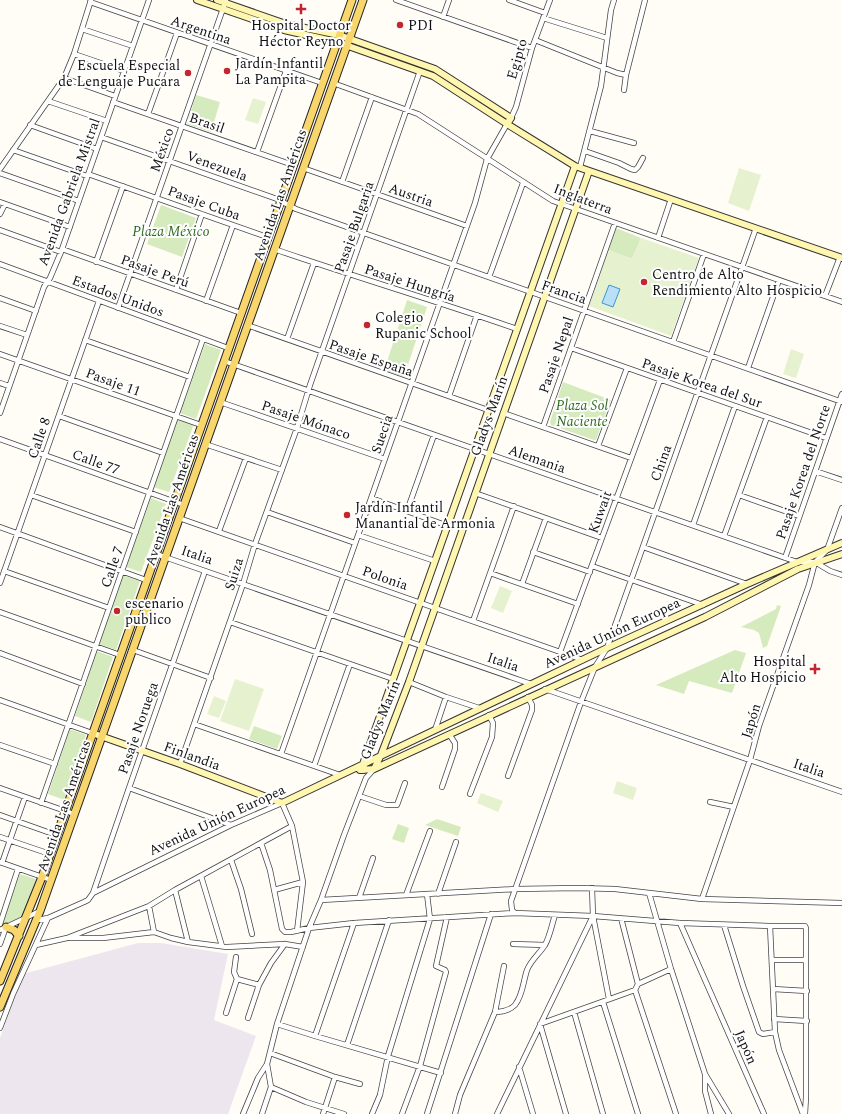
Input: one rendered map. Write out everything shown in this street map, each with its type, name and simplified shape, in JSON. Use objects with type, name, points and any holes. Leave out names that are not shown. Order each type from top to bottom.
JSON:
[{"type":"main road","name":"Avenida Las Américas","points":[[0,980],[42,877],[240,313],[352,0]]},
{"type":"main road","name":"Avenida Las Américas","points":[[0,1008],[37,920],[363,0]]},
{"type":"main road","points":[[2,927],[14,930],[19,936]]},
{"type":"street","name":"Avenida Gabriela Mistral","points":[[0,412],[44,287],[48,282],[62,251],[149,0]]},
{"type":"street","points":[[197,0],[225,4]]},
{"type":"street","points":[[217,0],[286,24],[338,39],[349,38],[435,69],[511,118]]},
{"type":"street","points":[[396,0],[532,48]]},
{"type":"street","points":[[443,17],[449,0]]},
{"type":"street","points":[[509,0],[545,13]]},
{"type":"street","name":"Egipto","points":[[507,124],[516,106],[532,48],[550,0]]},
{"type":"street","points":[[577,166],[585,151],[601,86],[611,10],[614,0]]},
{"type":"street","points":[[624,90],[626,75],[645,0]]},
{"type":"street","name":"Argentina","points":[[91,1],[176,33],[322,83]]},
{"type":"street","points":[[0,169],[64,78],[74,54],[91,1]]},
{"type":"street","name":"México","points":[[118,308],[225,4]]},
{"type":"street","points":[[543,18],[607,38]]},
{"type":"street","points":[[82,29],[133,46]]},
{"type":"street","points":[[148,114],[176,33]]},
{"type":"street","points":[[338,39],[346,46],[433,76],[507,124],[577,166],[841,257],[825,296]]},
{"type":"street","points":[[535,40],[617,73],[626,75]]},
{"type":"street","points":[[74,54],[124,71]]},
{"type":"street","points":[[396,63],[399,56]]},
{"type":"street","points":[[257,152],[286,71]]},
{"type":"street","name":"Pasaje Bulgaria","points":[[308,390],[420,71]]},
{"type":"street","points":[[64,78],[115,96]]},
{"type":"street","name":"Inglaterra","points":[[333,83],[372,96],[422,116],[548,199],[842,302]]},
{"type":"street","points":[[342,182],[372,96]]},
{"type":"street","points":[[48,101],[107,121]]},
{"type":"street","name":"Brasil","points":[[113,102],[293,165]]},
{"type":"street","name":"Suecia","points":[[281,754],[479,192],[487,159],[507,124]]},
{"type":"street","points":[[30,125],[97,149]]},
{"type":"street","points":[[590,131],[634,143]]},
{"type":"street","name":"Venezuela","points":[[101,137],[280,201]]},
{"type":"street","name":"Pasaje Cuba","points":[[13,150],[123,186],[267,237]]},
{"type":"street","points":[[585,151],[635,170],[643,158]]},
{"type":"street","name":"Gladys Marín","points":[[366,778],[364,767],[393,679],[561,204],[577,166]]},
{"type":"street","name":"Austria","points":[[303,168],[467,226]]},
{"type":"street","name":"Gladys Marín","points":[[366,778],[374,769],[381,755],[409,682],[589,170]]},
{"type":"street","points":[[0,173],[79,201]]},
{"type":"street","points":[[489,277],[523,183]]},
{"type":"street","points":[[96,262],[123,186]]},
{"type":"street","points":[[658,238],[671,199]]},
{"type":"street","name":"Francia","points":[[280,201],[289,206],[363,233],[841,401]]},
{"type":"street","points":[[0,214],[2,203],[70,227]]},
{"type":"street","points":[[176,290],[202,214]]},
{"type":"street","name":"Pasaje Nepal","points":[[543,427],[615,223]]},
{"type":"street","points":[[206,301],[233,225]]},
{"type":"street","name":"China","points":[[515,913],[510,906],[515,889],[581,702],[595,667],[607,648],[756,228]]},
{"type":"street","name":"Pasaje Perú","points":[[0,230],[240,313]]},
{"type":"street","name":"Pasaje Hungría","points":[[274,249],[349,275],[517,329]]},
{"type":"street","points":[[673,342],[704,254]]},
{"type":"street","points":[[287,339],[314,263]]},
{"type":"street","name":"Estados Unidos","points":[[0,264],[228,348]]},
{"type":"street","points":[[748,368],[779,280]]},
{"type":"street","points":[[0,298],[36,311]]},
{"type":"street","name":"Calle 8","points":[[0,583],[99,301]]},
{"type":"street","points":[[449,396],[477,315]]},
{"type":"street","points":[[0,326],[27,335]]},
{"type":"street","name":"Pasaje España","points":[[247,326],[488,410]]},
{"type":"street","name":"Calle 7","points":[[41,803],[203,339]]},
{"type":"street","points":[[85,340],[190,377]]},
{"type":"street","name":"Pasaje Korea del Sur","points":[[570,348],[826,438]]},
{"type":"street","name":"Pasaje 11","points":[[0,354],[201,425]]},
{"type":"street","name":"Alemania","points":[[224,361],[785,558],[797,562],[815,562],[830,571],[842,575]]},
{"type":"street","points":[[598,446],[627,368]]},
{"type":"street","name":"Kuwait","points":[[560,652],[660,380]]},
{"type":"street","points":[[0,382],[10,386]]},
{"type":"street","name":"Suiza","points":[[180,764],[211,678],[255,544],[297,428],[308,390]]},
{"type":"street","name":"Pasaje Korea del Norte","points":[[785,558],[826,438],[841,401],[842,394]]},
{"type":"street","name":"Pasaje Mónaco","points":[[220,402],[385,459]]},
{"type":"street","points":[[693,525],[735,406]]},
{"type":"street","points":[[503,413],[631,458]]},
{"type":"street","points":[[59,416],[163,454]]},
{"type":"street","points":[[724,536],[767,417]]},
{"type":"street","points":[[407,511],[434,434]]},
{"type":"street","name":"Calle 77","points":[[0,439],[184,505]]},
{"type":"street","points":[[205,444],[282,470]]},
{"type":"street","points":[[219,532],[246,458]]},
{"type":"street","points":[[815,471],[842,480]]},
{"type":"street","points":[[475,493],[602,538]]},
{"type":"street","points":[[31,495],[136,532]]},
{"type":"street","points":[[739,495],[799,516]]},
{"type":"street","points":[[371,498],[448,526]]},
{"type":"street","points":[[473,621],[514,506]]},
{"type":"street","points":[[815,562],[827,550],[842,508]]},
{"type":"street","points":[[267,512],[355,542]]},
{"type":"street","name":"Polonia","points":[[179,518],[583,660]]},
{"type":"street","points":[[522,584],[546,518]]},
{"type":"street","points":[[0,527],[146,580]]},
{"type":"street","points":[[358,535],[435,561]]},
{"type":"street","name":"Avenida Unión Europea","points":[[37,920],[48,918],[88,900],[94,893],[231,825],[282,803],[351,770],[364,767],[381,755],[607,648],[747,584],[842,543]]},
{"type":"street","points":[[643,547],[747,584]]},
{"type":"street","points":[[533,552],[590,572]]},
{"type":"street","name":"Italia","points":[[156,554],[842,792]]},
{"type":"street","name":"Avenida Unión Europea","points":[[364,767],[374,769],[545,689],[705,617],[798,569],[842,554]]},
{"type":"street","name":"Japón","points":[[702,899],[750,760],[760,726],[810,585],[815,562]]},
{"type":"street","points":[[592,566],[703,604]]},
{"type":"street","points":[[4,571],[109,608]]},
{"type":"street","name":"Pasaje Noruega","points":[[94,893],[142,750],[205,571]]},
{"type":"street","points":[[490,573],[578,604]]},
{"type":"street","points":[[0,612],[120,655]]},
{"type":"street","points":[[230,622],[393,679]]},
{"type":"street","points":[[133,650],[211,678]]},
{"type":"street","points":[[0,653],[83,684]]},
{"type":"street","points":[[314,766],[350,664]]},
{"type":"street","points":[[409,682],[479,708]]},
{"type":"street","points":[[435,730],[446,697]]},
{"type":"street","points":[[508,776],[531,715],[532,705],[528,698]]},
{"type":"street","points":[[0,700],[92,733]]},
{"type":"street","points":[[470,794],[492,737],[493,723],[490,715]]},
{"type":"street","points":[[194,724],[340,775]]},
{"type":"street","name":"Finlandia","points":[[92,733],[142,750],[282,803]]},
{"type":"street","points":[[442,787],[455,748],[455,743],[449,734]]},
{"type":"street","points":[[0,745],[55,764]]},
{"type":"street","points":[[243,1114],[258,1078],[267,1064],[277,1024],[309,928],[321,900],[366,778]]},
{"type":"street","points":[[359,796],[386,805],[397,805],[405,783]]},
{"type":"street","points":[[0,788],[74,814]]},
{"type":"street","points":[[129,788],[231,825]]},
{"type":"street","points":[[25,797],[1,862],[51,880]]},
{"type":"street","points":[[710,802],[734,807]]},
{"type":"street","points":[[282,803],[292,826],[303,882],[297,931]]},
{"type":"street","points":[[0,815],[56,835]]},
{"type":"street","points":[[36,945],[67,938],[149,906],[175,890],[292,826]]},
{"type":"street","points":[[406,896],[430,831]]},
{"type":"street","points":[[0,837],[50,854]]},
{"type":"street","points":[[438,894],[456,842]]},
{"type":"street","points":[[261,843],[270,870],[282,929],[285,932],[309,928],[389,920],[430,919],[515,913],[593,916],[680,923],[806,927],[807,1021],[806,1097],[804,1114]]},
{"type":"street","points":[[359,898],[373,858]]},
{"type":"street","points":[[231,860],[241,889],[252,934]]},
{"type":"street","points":[[0,944],[6,907],[18,869]]},
{"type":"street","points":[[201,876],[222,946]]},
{"type":"street","points":[[274,890],[303,882]]},
{"type":"street","points":[[592,888],[593,916],[608,1000]]},
{"type":"street","points":[[321,900],[515,889],[592,888],[616,889],[702,899],[842,903]]},
{"type":"street","points":[[175,890],[188,942]]},
{"type":"street","points":[[649,893],[656,921],[705,1074],[729,1114]]},
{"type":"street","points":[[372,1114],[380,1095],[388,1056],[430,919],[427,894]]},
{"type":"street","points":[[0,905],[6,907]]},
{"type":"street","points":[[149,906],[154,932]]},
{"type":"street","points":[[2,927],[40,911]]},
{"type":"street","points":[[427,1114],[491,914]]},
{"type":"street","points":[[495,1012],[508,1010],[515,1005],[523,990],[527,970],[545,945],[555,915]]},
{"type":"street","points":[[497,1114],[593,916]]},
{"type":"street","points":[[402,1114],[420,1066],[446,972],[445,970],[436,966],[447,917]]},
{"type":"street","points":[[26,918],[31,921],[33,930]]},
{"type":"street","points":[[0,1028],[13,994],[48,918]]},
{"type":"street","points":[[621,918],[638,984]]},
{"type":"street","points":[[347,1045],[389,920]]},
{"type":"street","points":[[315,1036],[354,923]]},
{"type":"street","name":"Japón","points":[[680,923],[764,1114]]},
{"type":"street","points":[[724,925],[742,986],[760,1032],[762,1034],[775,1032]]},
{"type":"street","points":[[770,926],[775,1032],[779,1050],[804,1114]]},
{"type":"street","points":[[67,938],[104,938],[154,932],[188,942],[222,946],[238,947],[285,944],[303,947]]},
{"type":"street","points":[[248,1018],[259,985],[271,962],[285,944]]},
{"type":"street","points":[[513,944],[545,945]]},
{"type":"street","points":[[236,957],[234,972],[238,979],[259,985]]},
{"type":"street","points":[[772,960],[806,960]]},
{"type":"street","points":[[455,1114],[460,1095],[495,1012],[504,966]]},
{"type":"street","points":[[540,1024],[634,990],[638,984],[671,969]]},
{"type":"street","points":[[226,1013],[238,979]]},
{"type":"street","points":[[634,990],[676,1114]]},
{"type":"street","points":[[773,990],[807,991]]},
{"type":"street","points":[[603,1002],[638,1114]]},
{"type":"street","points":[[574,1012],[603,1114]]},
{"type":"street","points":[[774,1019],[807,1021]]},
{"type":"street","points":[[277,1024],[441,1072]]},
{"type":"street","points":[[540,1024],[566,1114]]},
{"type":"street","points":[[270,1053],[335,1077],[360,1084]]},
{"type":"street","points":[[262,1114],[271,1087],[267,1064]]},
{"type":"street","points":[[519,1067],[533,1114]]},
{"type":"street","points":[[705,1074],[705,1091],[711,1114]]},
{"type":"street","points":[[323,1114],[335,1077]]},
{"type":"street","points":[[271,1087],[344,1114]]},
{"type":"shaded area","points":[[138,943],[161,943],[228,954],[214,1020],[256,1036],[228,1114],[0,1114],[0,1038],[23,974]]},
{"type":"green space","points":[[196,95],[220,102],[211,132],[187,124]]},
{"type":"green space","points":[[253,98],[266,102],[258,124],[245,120]]},
{"type":"green space","points":[[739,168],[761,175],[749,211],[728,203]]},
{"type":"green space","name":"Plaza México","points":[[161,205],[196,218],[182,257],[147,244]]},
{"type":"green space","points":[[616,228],[641,238],[632,259],[608,250]]},
{"type":"green space","name":"Centro de Alto Rendimiento Alto Hospicio","points":[[641,238],[699,258],[671,336],[589,306],[608,250],[632,259]]},
{"type":"green space","points":[[407,300],[427,307],[404,377],[384,371]]},
{"type":"green space","points":[[205,344],[221,350],[196,419],[180,413]]},
{"type":"green space","points":[[791,349],[804,354],[796,378],[783,374]]},
{"type":"green space","name":"Plaza Sol Naciente","points":[[563,382],[611,400],[596,440],[551,425],[550,422]]},
{"type":"green space","points":[[178,418],[194,424],[169,492],[153,487]]},
{"type":"green space","points":[[151,498],[166,504],[141,572],[126,567]]},
{"type":"green space","points":[[122,575],[140,581],[116,650],[99,644]]},
{"type":"green space","points":[[500,586],[512,591],[503,613],[491,608]]},
{"type":"green space","points":[[777,605],[781,606],[767,646],[763,648],[759,633],[754,630],[741,627],[776,609]]},
{"type":"green space","points":[[735,650],[746,653],[732,693],[689,681],[684,694],[656,685]]},
{"type":"green space","points":[[97,651],[113,657],[91,722],[75,716]]},
{"type":"green space","points":[[235,679],[264,689],[249,731],[220,721]]},
{"type":"green space","points":[[214,696],[226,701],[219,718],[207,714]]},
{"type":"green space","points":[[254,726],[282,736],[277,749],[249,739]]},
{"type":"green space","points":[[70,729],[86,735],[65,800],[48,794]]},
{"type":"green space","points":[[617,781],[637,788],[633,800],[613,793]]},
{"type":"green space","points":[[481,793],[503,801],[498,812],[477,803]]},
{"type":"green space","points":[[437,819],[461,827],[458,836],[425,825]]},
{"type":"green space","points":[[398,824],[409,828],[404,843],[392,839]]},
{"type":"green space","points":[[20,874],[36,879],[23,916],[1,927]]},
{"type":"water","points":[[609,285],[620,289],[613,307],[602,303]]},
{"type":"place","name":"Hospital Doctor Héctor Reyno","points":[[301,9]]},
{"type":"place","name":"PDI","points":[[400,25]]},
{"type":"place","name":"Jardín Infantil La Pampita","points":[[227,71]]},
{"type":"place","name":"Escuela Especial de Lenguaje Pucara","points":[[188,73]]},
{"type":"place","name":"Centro de Alto Rendimiento Alto Hospicio","points":[[644,282]]},
{"type":"place","name":"Colegio Rupanic School","points":[[367,325]]},
{"type":"place","name":"Jardín Infantil Manantial de Armonia","points":[[347,515]]},
{"type":"place","name":"escenario publico","points":[[117,611]]},
{"type":"place","name":"Hospital Alto Hospicio","points":[[815,669]]}]
